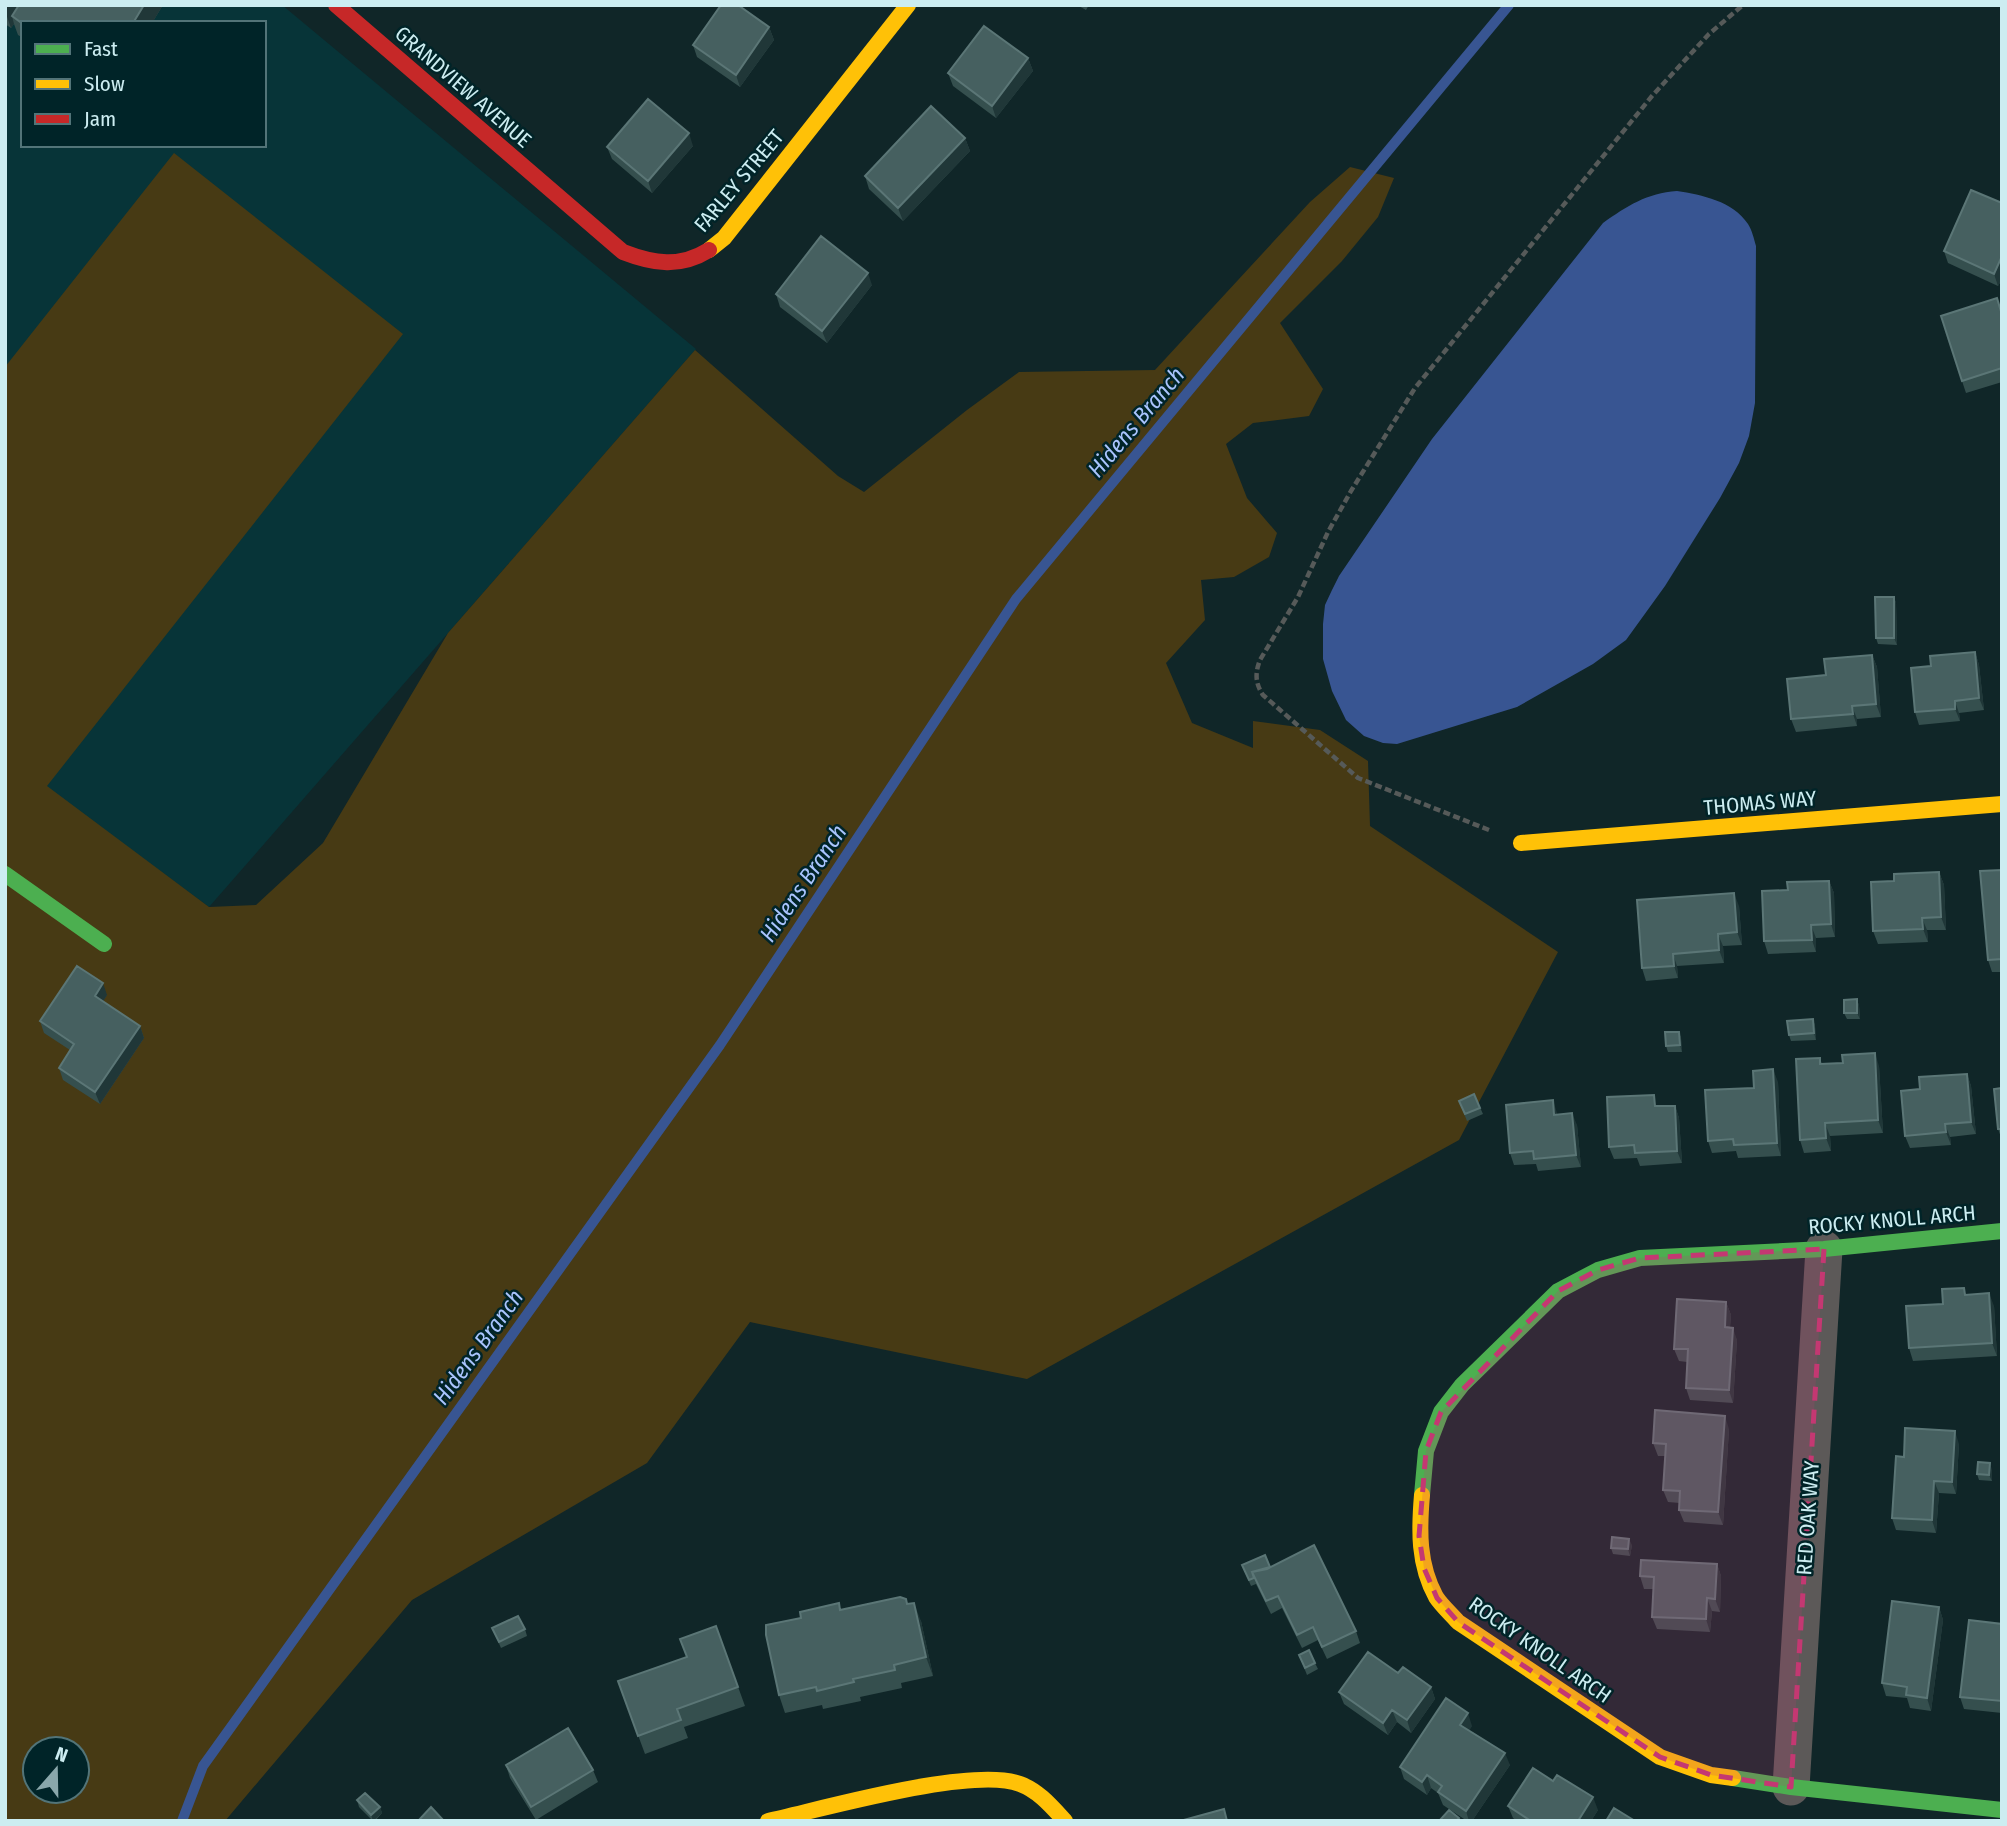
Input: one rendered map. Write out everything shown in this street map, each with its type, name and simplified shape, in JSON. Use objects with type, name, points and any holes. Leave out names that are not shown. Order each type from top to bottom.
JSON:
[{"type":"street","name":"GRANDVIEW AVENUE","points":[[336,5],[562,200]]},
{"type":"street","name":"FARLEY STREET","points":[[562,200],[623,252],[646,262],[671,265],[691,261],[724,238],[908,5]]},
{"type":"street","name":"THOMAS WAY","points":[[1521,843],[2002,804]]},
{"type":"street","points":[[5,874],[104,944]]},
{"type":"street","name":"ROCKY KNOLL ARCH","points":[[2002,1231],[1824,1249],[1640,1258],[1598,1270],[1558,1291],[1462,1385],[1441,1412],[1426,1451],[1419,1536],[1424,1568],[1437,1598],[1458,1622],[1660,1757],[1711,1775],[1791,1787],[2002,1810]]},
{"type":"street","name":"RED OAK WAY","points":[[1791,1787],[1824,1249]]},
{"type":"street","points":[[768,1821],[890,1793],[991,1778],[1020,1784],[1044,1798],[1065,1821]]},
{"type":"path","points":[[1521,843],[1358,778],[1263,695],[1258,688],[1256,670],[1298,597],[1328,532],[1415,388],[1467,321],[1508,276],[1683,60],[1743,5]]},
{"type":"highlighted area","points":[[1824,1249],[1791,1787],[1711,1775],[1660,1757],[1458,1622],[1437,1598],[1424,1568],[1419,1536],[1426,1451],[1441,1412],[1558,1291],[1598,1270],[1640,1258]]},
{"type":"shaded area","points":[[5,5],[282,5],[696,349],[209,907],[5,757]]},
{"type":"shaded area","points":[[174,153],[403,334],[47,786],[209,907],[256,905],[323,843],[448,633],[695,350],[838,476],[864,492],[1019,372],[1155,370],[1310,202],[1350,167],[1394,178],[1378,217],[1342,261],[1280,323],[1323,389],[1309,416],[1253,423],[1226,444],[1247,498],[1277,533],[1269,557],[1234,577],[1201,580],[1205,620],[1166,663],[1192,723],[1253,748],[1253,721],[1320,730],[1368,761],[1370,826],[1558,952],[1459,1140],[1027,1379],[750,1322],[647,1463],[412,1600],[225,1821],[5,1821],[5,367]]},
{"type":"water","points":[[1677,191],[1706,197],[1734,210],[1748,224],[1756,246],[1755,403],[1749,436],[1739,463],[1720,498],[1665,586],[1626,640],[1593,664],[1517,707],[1397,744],[1383,743],[1364,736],[1346,720],[1332,691],[1323,659],[1325,605],[1339,576],[1432,439],[1603,223],[1638,201],[1656,194]]},
{"type":"building","points":[[19,5],[144,5],[134,21],[21,23],[12,16]]},
{"type":"building","points":[[721,5],[738,5],[769,27],[736,75],[693,45]]},
{"type":"building","points":[[984,26],[1028,58],[992,106],[948,73]]},
{"type":"building","points":[[648,99],[689,133],[648,181],[607,147]]},
{"type":"building","points":[[931,106],[965,138],[898,208],[865,176]]},
{"type":"building","points":[[1971,190],[2002,203],[2002,256],[1994,274],[1944,251]]},
{"type":"building","points":[[821,236],[868,273],[822,331],[776,294]]},
{"type":"building","points":[[1997,298],[2002,315],[2002,368],[1962,381],[1941,316]]},
{"type":"building","points":[[1875,597],[1894,597],[1894,638],[1876,638]]},
{"type":"building","points":[[1975,652],[1979,698],[1955,701],[1955,709],[1915,712],[1911,668],[1931,666],[1930,656]]},
{"type":"building","points":[[1872,655],[1876,704],[1852,706],[1853,714],[1791,719],[1787,679],[1826,675],[1824,659]]},
{"type":"building","points":[[2002,870],[2002,959],[1988,960],[1980,871]]},
{"type":"building","points":[[1939,872],[1941,917],[1922,918],[1923,929],[1873,931],[1871,882],[1894,881],[1894,874]]},
{"type":"building","points":[[1829,881],[1831,924],[1811,925],[1812,940],[1764,941],[1762,891],[1788,890],[1787,882]]},
{"type":"building","points":[[1734,893],[1737,932],[1718,934],[1719,950],[1673,954],[1674,966],[1642,968],[1637,900]]},
{"type":"building","points":[[77,966],[103,983],[95,996],[140,1026],[95,1092],[59,1068],[74,1044],[40,1021]]},
{"type":"building","points":[[1857,999],[1857,1013],[1844,1013],[1844,1000]]},
{"type":"building","points":[[1813,1019],[1814,1033],[1789,1035],[1787,1021]]},
{"type":"building","points":[[1665,1032],[1679,1032],[1680,1045],[1666,1046]]},
{"type":"building","points":[[1875,1053],[1878,1120],[1825,1123],[1826,1138],[1800,1140],[1796,1059],[1820,1058],[1820,1064],[1843,1063],[1842,1055]]},
{"type":"building","points":[[1773,1069],[1777,1143],[1734,1145],[1733,1139],[1708,1141],[1705,1090],[1754,1088],[1753,1071]]},
{"type":"building","points":[[1967,1074],[1971,1122],[1945,1124],[1946,1132],[1905,1136],[1901,1091],[1920,1089],[1919,1077]]},
{"type":"building","points":[[2002,1088],[2002,1129],[1998,1129],[1994,1089]]},
{"type":"building","points":[[1474,1094],[1480,1108],[1465,1114],[1459,1101]]},
{"type":"building","points":[[1654,1095],[1655,1106],[1675,1106],[1677,1151],[1635,1153],[1634,1145],[1609,1147],[1607,1097]]},
{"type":"building","points":[[1553,1100],[1554,1115],[1572,1113],[1576,1155],[1534,1159],[1533,1151],[1510,1153],[1506,1105]]},
{"type":"building","points":[[1964,1288],[1965,1295],[1989,1293],[1992,1343],[1909,1348],[1906,1306],[1943,1304],[1942,1289]]},
{"type":"building","points":[[1677,1299],[1726,1302],[1725,1327],[1733,1328],[1729,1390],[1686,1388],[1688,1349],[1674,1349]]},
{"type":"building","points":[[1655,1410],[1725,1416],[1718,1512],[1679,1510],[1680,1491],[1663,1490],[1666,1444],[1653,1443]]},
{"type":"building","points":[[1905,1428],[1955,1431],[1952,1482],[1934,1481],[1932,1520],[1892,1518],[1896,1456],[1904,1457]]},
{"type":"building","points":[[1978,1462],[1990,1463],[1989,1475],[1977,1474]]},
{"type":"building","points":[[1612,1537],[1629,1539],[1628,1549],[1611,1548]]},
{"type":"building","points":[[1314,1545],[1356,1631],[1322,1647],[1313,1627],[1297,1635],[1278,1596],[1266,1601],[1252,1572],[1267,1569]]},
{"type":"building","points":[[1265,1555],[1270,1567],[1252,1572],[1254,1578],[1249,1580],[1242,1565]]},
{"type":"building","points":[[1641,1560],[1717,1564],[1715,1599],[1707,1598],[1706,1619],[1652,1617],[1654,1577],[1640,1576]]},
{"type":"building","points":[[900,1597],[906,1599],[907,1604],[914,1603],[926,1657],[894,1665],[895,1670],[853,1679],[854,1682],[817,1691],[816,1687],[779,1695],[766,1625],[801,1618],[800,1612],[839,1603],[840,1610]]},
{"type":"building","points":[[1892,1601],[1939,1607],[1927,1698],[1906,1695],[1907,1687],[1882,1683]]},
{"type":"building","points":[[518,1616],[525,1629],[499,1642],[492,1628]]},
{"type":"building","points":[[1969,1620],[2002,1624],[2002,1701],[1960,1697]]},
{"type":"building","points":[[716,1626],[738,1687],[677,1709],[681,1720],[638,1736],[618,1681],[687,1657],[680,1639]]},
{"type":"building","points":[[1309,1650],[1315,1663],[1305,1668],[1299,1655]]},
{"type":"building","points":[[1368,1652],[1398,1673],[1403,1667],[1431,1687],[1407,1720],[1392,1710],[1383,1723],[1339,1692]]},
{"type":"building","points":[[1446,1698],[1468,1713],[1460,1725],[1505,1753],[1466,1811],[1438,1792],[1442,1786],[1427,1775],[1422,1782],[1400,1767]]},
{"type":"building","points":[[568,1728],[593,1770],[531,1807],[506,1765]]},
{"type":"building","points":[[1533,1768],[1553,1781],[1557,1775],[1593,1797],[1578,1821],[1531,1821],[1508,1806]]},
{"type":"building","points":[[365,1793],[380,1807],[371,1815],[357,1800]]},
{"type":"building","points":[[431,1807],[444,1821],[418,1821]]},
{"type":"building","points":[[1614,1808],[1635,1821],[1606,1821]]},
{"type":"building","points":[[1224,1809],[1227,1821],[1180,1821]]},
{"type":"building","points":[[1449,1810],[1459,1818],[1456,1821],[1441,1821],[1440,1820]]},
{"type":"waterway","name":"Hidens Branch","points":[[182,1821],[203,1766],[720,1045],[1016,599],[1509,5]]},
{"type":"traffic: fast","points":[[5,874],[104,944]]},
{"type":"traffic: fast","points":[[1422,1495],[1426,1451],[1441,1412],[1462,1385],[1558,1291],[1598,1270],[1640,1258],[1824,1249],[2002,1231]]},
{"type":"traffic: fast","points":[[1733,1778],[2002,1810]]},
{"type":"traffic: slow","points":[[709,250],[724,238],[908,5]]},
{"type":"traffic: slow","points":[[1521,843],[2002,804]]},
{"type":"traffic: slow","points":[[1422,1495],[1420,1534],[1426,1572],[1436,1597],[1458,1622],[1660,1757],[1711,1775],[1733,1778]]},
{"type":"traffic: slow","points":[[768,1821],[897,1791],[968,1780],[998,1780],[1020,1784],[1045,1800],[1065,1821]]},
{"type":"traffic: jam","points":[[336,5],[623,252],[645,259],[677,262],[709,250]]}]
